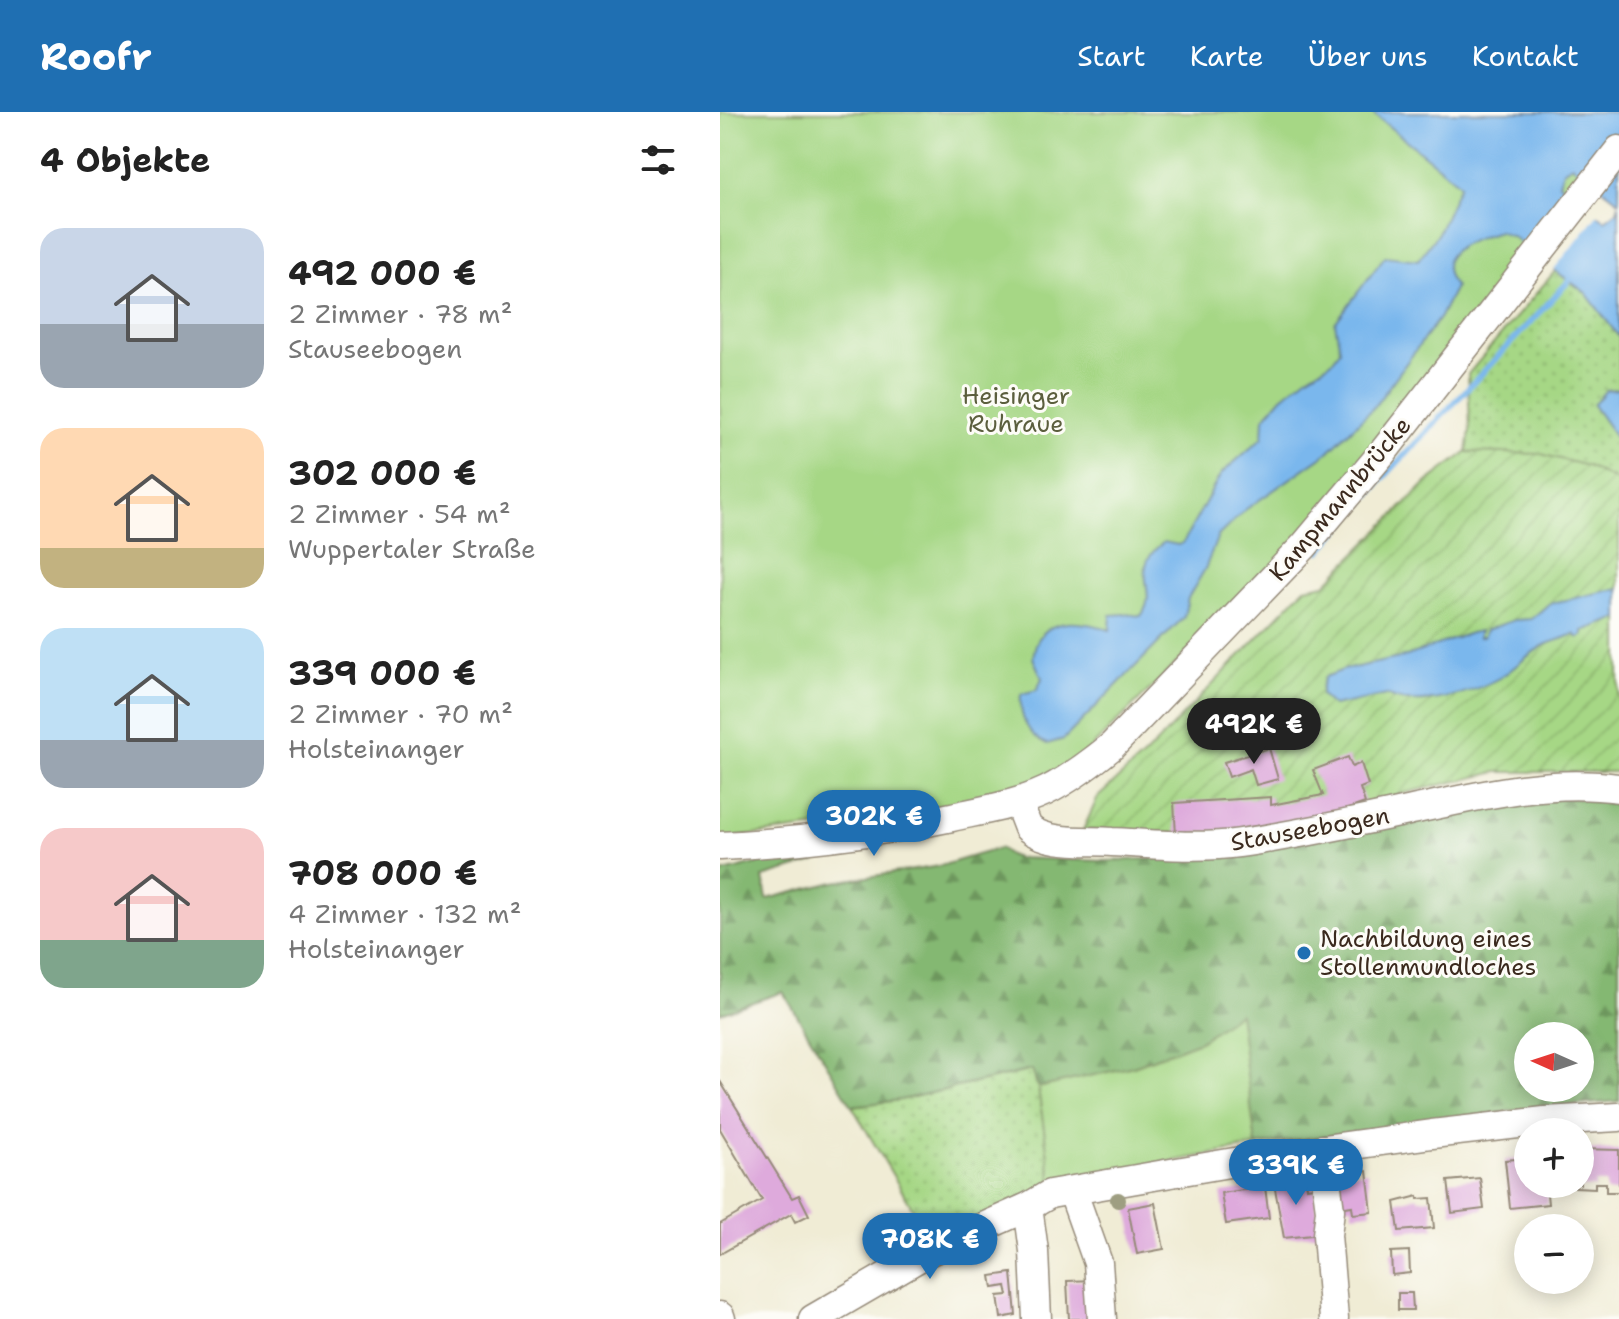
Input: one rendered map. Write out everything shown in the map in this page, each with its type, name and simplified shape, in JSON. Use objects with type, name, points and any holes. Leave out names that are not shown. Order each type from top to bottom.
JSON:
[{"type":"street","name":"Kampmannbrücke","points":[[720,846],[826,838],[903,827],[1018,802],[1047,790],[1084,768],[1112,746],[1304,546],[1383,452],[1619,150]]},
{"type":"street","name":"Stauseebogen","points":[[1018,802],[1028,828],[1041,835],[1079,841],[1208,846],[1328,827],[1494,792],[1557,786],[1619,788]]},
{"type":"street","points":[[813,1319],[930,1251],[1050,1194],[1322,1149],[1545,1121],[1619,1117]]},
{"type":"street","points":[[1322,1149],[1330,1210],[1327,1235],[1334,1319]]},
{"type":"street","points":[[1072,1190],[1098,1263],[1102,1319]]},
{"type":"street","points":[[1028,1207],[1032,1219],[1037,1319]]},
{"type":"green space","name":"Heisinger Ruhraue","points":[[720,112],[1619,112],[1619,130],[1297,543],[1078,761],[1044,783],[902,817],[720,839]]},
{"type":"green space","points":[[1555,271],[1586,293],[1619,337],[1619,389],[1606,390],[1619,442],[1619,482],[1587,466],[1467,452],[1470,432],[1468,374]]},
{"type":"green space","points":[[1467,452],[1541,454],[1587,466],[1619,482],[1619,772],[1497,772],[1405,793],[1328,818],[1220,835],[1083,830],[1098,797],[1146,754],[1305,588],[1325,584],[1427,482]]},
{"type":"green space","points":[[1565,798],[1619,801],[1619,1101],[1512,1111],[1256,1146],[1239,1014],[1200,1041],[1134,1066],[1038,1088],[1032,1070],[900,1100],[852,1106],[783,992],[720,1013],[720,873],[759,863],[807,859],[814,862],[763,877],[767,899],[834,882],[940,866],[1000,848],[1017,858],[1106,861],[1203,856],[1451,810]]},
{"type":"green space","points":[[1239,1013],[1256,1146],[1052,1183],[1038,1088],[1134,1066],[1200,1041]]},
{"type":"green space","points":[[1033,1070],[1052,1183],[934,1245],[852,1106],[900,1100]]},
{"type":"water","points":[[1371,112],[1619,112],[1619,201],[1572,165],[1563,171],[1559,183],[1605,220],[1617,211],[1619,204],[1619,337],[1586,293],[1525,249],[1514,237],[1499,231],[1457,248],[1447,264],[1448,275],[1455,287],[1440,317],[1374,407],[1327,453],[1245,510],[1218,536],[1205,569],[1188,598],[1184,617],[1064,739],[1047,744],[1029,730],[1021,702],[1021,694],[1037,690],[1042,678],[1033,658],[1038,640],[1045,632],[1062,624],[1082,623],[1110,630],[1111,615],[1141,616],[1148,597],[1145,570],[1153,552],[1164,542],[1183,543],[1221,474],[1263,437],[1264,418],[1282,397],[1331,362],[1340,350],[1335,323],[1385,256],[1418,260],[1438,233],[1460,184]]},
{"type":"water","points":[[1619,389],[1619,442],[1593,405],[1606,390]]},
{"type":"water","points":[[1619,588],[1619,618],[1583,631],[1579,638],[1574,634],[1547,644],[1501,677],[1475,689],[1428,701],[1387,695],[1333,706],[1321,695],[1325,677],[1343,670],[1404,657],[1470,633],[1480,631],[1478,637],[1483,637],[1486,630],[1514,620],[1531,619],[1549,604]]},
{"type":"pier","points":[[1569,186],[1600,211],[1551,273],[1520,250]]},
{"type":"building","points":[[1269,748],[1278,779],[1256,785],[1251,769],[1229,777],[1224,762]]},
{"type":"building","points":[[1348,757],[1352,767],[1361,763],[1368,785],[1360,788],[1365,803],[1331,815],[1272,828],[1176,834],[1174,803],[1271,797],[1271,805],[1323,795],[1313,770]]},
{"type":"building","points":[[720,1081],[792,1198],[799,1195],[809,1215],[795,1222],[791,1214],[720,1254],[720,1224],[762,1200],[720,1129]]},
{"type":"building","points":[[1594,1149],[1619,1150],[1619,1192],[1606,1192],[1606,1183],[1595,1183],[1595,1188]]},
{"type":"building","points":[[1514,1159],[1514,1198],[1547,1198],[1548,1204],[1510,1208],[1505,1160]]},
{"type":"building","points":[[1285,1170],[1287,1182],[1306,1179],[1307,1188],[1314,1187],[1321,1234],[1284,1238],[1272,1172]]},
{"type":"building","points":[[1367,1171],[1372,1212],[1353,1214],[1352,1206],[1339,1208],[1335,1175]]},
{"type":"building","points":[[1480,1178],[1484,1209],[1452,1213],[1448,1181]]},
{"type":"building","points":[[1265,1187],[1269,1218],[1226,1224],[1221,1193]]},
{"type":"building","points":[[1418,1196],[1418,1199],[1431,1198],[1434,1228],[1399,1231],[1395,1202]]},
{"type":"building","points":[[1155,1203],[1164,1249],[1137,1254],[1128,1208]]},
{"type":"building","points":[[1409,1251],[1410,1273],[1392,1275],[1391,1252]]},
{"type":"building","points":[[1012,1273],[1016,1315],[1001,1318],[998,1296],[1008,1295],[1006,1286],[993,1288],[991,1276]]},
{"type":"building","points":[[1095,1280],[1097,1319],[1069,1319],[1067,1281]]},
{"type":"building","points":[[1398,1293],[1412,1293],[1413,1310],[1398,1310]]},
{"type":"waterway","points":[[1320,551],[1386,475],[1569,281]]},
{"type":"place","name":"Nachbildung eines Stollenmundloches","points":[[1304,953]]}]
